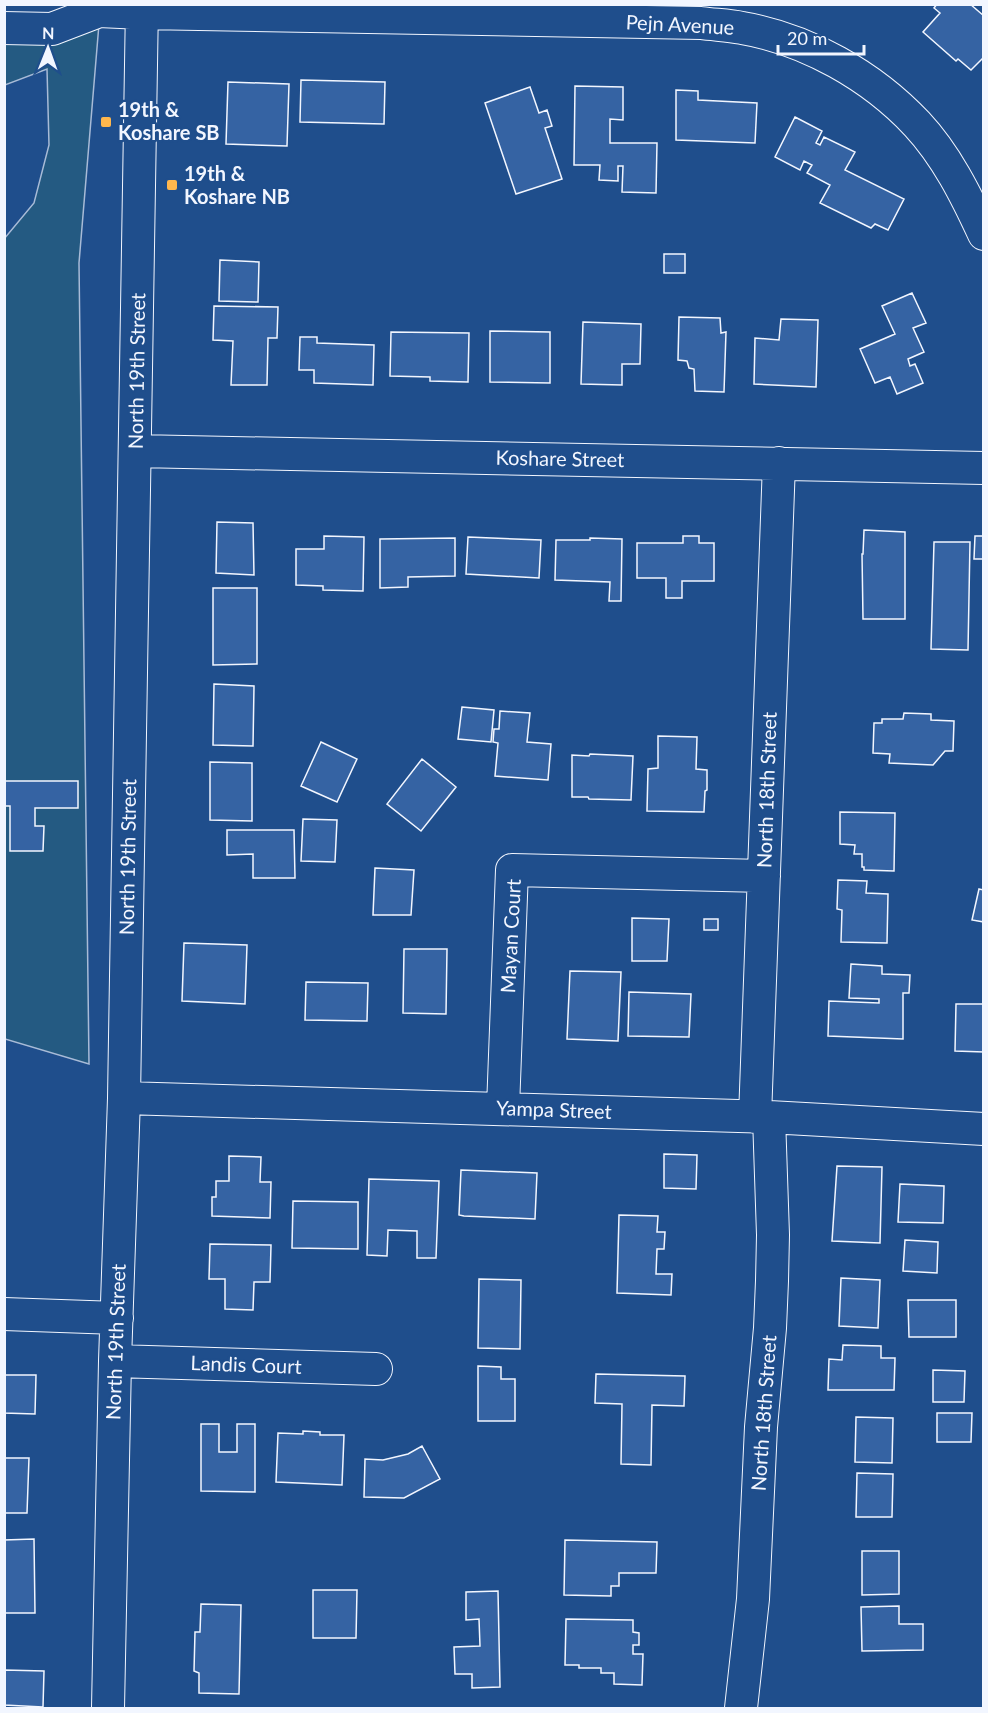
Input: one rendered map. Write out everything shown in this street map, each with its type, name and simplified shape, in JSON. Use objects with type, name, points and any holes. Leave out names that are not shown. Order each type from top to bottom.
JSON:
[{"type":"street","name":"Pejn Avenue","points":[[4,28],[52,29],[99,11],[142,9],[701,23],[742,28],[770,34],[813,50],[853,71],[888,97],[918,125],[946,162],[984,234]]},
{"type":"street","name":"North 19th Street","points":[[108,1708],[115,1361],[124,1098],[142,9]]},
{"type":"street","name":"Koshare Street","points":[[136,451],[984,468]]},
{"type":"street","name":"North 18th Street","points":[[741,1708],[753,1599],[761,1427],[772,1293],[773,1234],[762,1117],[764,876],[778,463]]},
{"type":"street","name":"Mayan Court","points":[[503,1108],[512,870],[764,876]]},
{"type":"street","name":"Yampa Street","points":[[124,1098],[762,1117],[984,1129]]},
{"type":"street","points":[[4,1314],[117,1318]]},
{"type":"street","name":"Landis Court","points":[[115,1361],[376,1369]]},
{"type":"shaded area","points":[[99,24],[79,263],[89,1064],[5,1039],[4,239],[34,203],[49,145],[47,69],[5,85],[5,43]]},
{"type":"building","points":[[937,4],[970,4],[984,16],[984,57],[971,70],[958,59],[956,61],[923,32],[940,13],[934,8]]},
{"type":"building","points":[[301,80],[385,82],[384,124],[300,122]]},
{"type":"building","points":[[228,82],[289,84],[287,146],[226,144]]},
{"type":"building","points":[[575,86],[623,87],[623,120],[610,119],[610,143],[657,143],[656,193],[622,192],[623,166],[618,166],[618,181],[599,180],[600,165],[574,165]]},
{"type":"building","points":[[530,87],[539,113],[547,110],[552,126],[545,128],[562,179],[516,194],[485,103]]},
{"type":"building","points":[[676,90],[698,91],[698,100],[757,103],[755,143],[676,140]]},
{"type":"building","points":[[795,117],[822,131],[816,143],[820,145],[824,137],[855,152],[845,170],[904,199],[888,230],[875,224],[871,228],[820,203],[830,185],[807,173],[812,165],[804,161],[800,170],[775,157]]},
{"type":"building","points":[[664,254],[685,254],[685,273],[664,273]]},
{"type":"building","points":[[220,260],[259,262],[258,302],[219,301]]},
{"type":"building","points":[[912,293],[926,323],[913,328],[924,352],[908,359],[910,366],[915,364],[923,383],[897,394],[890,377],[875,383],[860,349],[895,334],[882,306]]},
{"type":"building","points":[[214,306],[278,307],[277,338],[268,338],[267,385],[231,385],[233,341],[213,340]]},
{"type":"building","points":[[679,317],[720,318],[721,333],[726,332],[724,392],[695,391],[694,369],[689,368],[687,361],[678,360]]},
{"type":"building","points":[[781,319],[818,320],[816,387],[754,384],[755,338],[779,340]]},
{"type":"building","points":[[583,322],[641,324],[640,364],[622,364],[622,385],[581,384]]},
{"type":"building","points":[[490,331],[550,332],[550,383],[490,382]]},
{"type":"building","points":[[391,332],[469,333],[468,382],[430,381],[430,377],[390,376]]},
{"type":"building","points":[[300,337],[317,337],[317,343],[374,345],[373,385],[314,383],[314,370],[299,370]]},
{"type":"building","points":[[217,522],[253,523],[254,575],[216,573]]},
{"type":"building","points":[[864,530],[905,532],[905,619],[863,619]]},
{"type":"building","points":[[324,536],[364,537],[363,591],[323,590],[323,586],[296,585],[296,549],[324,549]]},
{"type":"building","points":[[683,536],[699,536],[699,543],[714,543],[714,581],[682,581],[682,598],[666,598],[666,578],[637,578],[637,543],[683,543]]},
{"type":"building","points":[[975,536],[984,536],[984,559],[974,559]]},
{"type":"building","points":[[468,537],[541,540],[539,578],[466,574]]},
{"type":"building","points":[[455,538],[455,576],[408,577],[408,587],[380,588],[380,539]]},
{"type":"building","points":[[590,538],[622,539],[621,601],[609,601],[610,582],[555,580],[556,540],[590,540]]},
{"type":"building","points":[[934,542],[970,542],[968,650],[931,649]]},
{"type":"building","points":[[213,588],[257,588],[257,664],[213,665]]},
{"type":"building","points":[[214,684],[254,686],[253,746],[213,745]]},
{"type":"building","points":[[462,707],[494,710],[491,742],[458,739]]},
{"type":"building","points":[[500,711],[530,713],[527,742],[551,744],[548,780],[495,776],[498,743],[493,742],[494,729],[499,729]]},
{"type":"building","points":[[904,713],[931,714],[931,720],[954,721],[953,751],[945,751],[933,765],[889,763],[890,754],[873,753],[874,723],[882,723],[882,719],[903,719]]},
{"type":"building","points":[[658,736],[697,737],[696,769],[707,770],[704,812],[647,811],[648,769],[658,768]]},
{"type":"building","points":[[321,742],[357,759],[337,802],[301,786]]},
{"type":"building","points":[[590,754],[633,756],[631,800],[572,797],[572,755],[589,756]]},
{"type":"building","points":[[422,759],[456,787],[421,831],[387,804]]},
{"type":"building","points":[[210,762],[252,763],[252,821],[210,820]]},
{"type":"building","points":[[4,781],[78,781],[78,808],[35,808],[35,826],[44,826],[43,851],[10,851],[10,806],[4,806]]},
{"type":"building","points":[[840,812],[895,813],[894,871],[864,870],[862,854],[854,854],[855,845],[840,844]]},
{"type":"building","points":[[303,819],[337,820],[335,862],[301,861]]},
{"type":"building","points":[[227,830],[294,830],[295,878],[253,878],[253,854],[227,855]]},
{"type":"building","points":[[375,868],[414,870],[411,915],[373,915]]},
{"type":"building","points":[[838,880],[867,881],[866,893],[888,894],[887,943],[841,942],[842,910],[837,909]]},
{"type":"building","points":[[979,889],[984,890],[984,922],[972,920]]},
{"type":"building","points":[[632,918],[669,919],[667,961],[632,961]]},
{"type":"building","points":[[704,919],[718,919],[718,930],[704,930]]},
{"type":"building","points":[[184,943],[247,945],[245,1004],[182,1001]]},
{"type":"building","points":[[404,949],[447,949],[446,1014],[403,1013]]},
{"type":"building","points":[[851,964],[882,966],[882,974],[910,975],[909,993],[903,993],[903,1039],[828,1036],[829,1001],[879,1003],[879,999],[849,998]]},
{"type":"building","points":[[570,971],[621,972],[618,1041],[567,1039]]},
{"type":"building","points":[[306,982],[368,983],[367,1021],[305,1020]]},
{"type":"building","points":[[629,992],[691,994],[689,1037],[628,1036]]},
{"type":"building","points":[[956,1004],[984,1004],[984,1052],[955,1051]]},
{"type":"building","points":[[664,1154],[697,1155],[696,1189],[664,1188]]},
{"type":"building","points":[[229,1156],[261,1157],[260,1182],[271,1182],[270,1218],[212,1216],[212,1197],[216,1197],[216,1181],[229,1181]]},
{"type":"building","points":[[837,1166],[882,1167],[880,1243],[832,1241]]},
{"type":"building","points":[[461,1170],[537,1173],[535,1219],[459,1215]]},
{"type":"building","points":[[369,1179],[439,1181],[436,1258],[417,1258],[417,1231],[388,1230],[387,1256],[367,1255]]},
{"type":"building","points":[[900,1184],[944,1186],[943,1223],[898,1222]]},
{"type":"building","points":[[293,1201],[358,1202],[358,1249],[292,1248]]},
{"type":"building","points":[[619,1215],[658,1216],[657,1232],[665,1232],[664,1249],[657,1249],[656,1274],[672,1274],[671,1295],[617,1293]]},
{"type":"building","points":[[905,1240],[938,1242],[937,1273],[903,1271]]},
{"type":"building","points":[[210,1244],[271,1245],[270,1282],[254,1282],[253,1310],[225,1309],[225,1279],[209,1279]]},
{"type":"building","points":[[841,1278],[880,1280],[878,1328],[839,1326]]},
{"type":"building","points":[[479,1279],[521,1280],[520,1349],[478,1348]]},
{"type":"building","points":[[908,1300],[956,1300],[956,1337],[909,1337]]},
{"type":"building","points":[[843,1345],[881,1346],[881,1358],[895,1358],[894,1390],[828,1390],[829,1359],[842,1360]]},
{"type":"building","points":[[478,1366],[501,1367],[501,1379],[515,1379],[515,1421],[478,1421]]},
{"type":"building","points":[[933,1370],[965,1371],[964,1402],[933,1402]]},
{"type":"building","points":[[596,1374],[685,1376],[684,1406],[652,1405],[651,1465],[621,1464],[622,1404],[595,1403]]},
{"type":"building","points":[[4,1375],[36,1375],[35,1414],[4,1413]]},
{"type":"building","points":[[937,1413],[972,1413],[971,1442],[937,1442]]},
{"type":"building","points":[[856,1417],[893,1418],[892,1463],[855,1462]]},
{"type":"building","points":[[201,1424],[219,1424],[219,1452],[237,1452],[237,1424],[255,1424],[255,1492],[201,1491]]},
{"type":"building","points":[[303,1431],[320,1432],[320,1435],[344,1435],[342,1485],[276,1482],[278,1433],[303,1434]]},
{"type":"building","points":[[422,1446],[440,1479],[404,1498],[364,1497],[365,1459],[383,1460],[408,1454]]},
{"type":"building","points":[[4,1458],[29,1458],[27,1513],[4,1513]]},
{"type":"building","points":[[857,1473],[893,1474],[892,1517],[856,1517]]},
{"type":"building","points":[[34,1539],[35,1613],[4,1613],[4,1540]]},
{"type":"building","points":[[565,1540],[657,1542],[656,1573],[619,1573],[619,1586],[611,1586],[611,1596],[564,1595]]},
{"type":"building","points":[[862,1551],[899,1551],[899,1594],[862,1595]]},
{"type":"building","points":[[313,1590],[357,1590],[356,1638],[313,1638]]},
{"type":"building","points":[[498,1591],[500,1687],[472,1688],[472,1674],[455,1674],[454,1647],[480,1646],[479,1619],[466,1620],[466,1592]]},
{"type":"building","points":[[201,1604],[241,1605],[239,1694],[199,1693],[199,1673],[194,1671],[195,1632],[200,1632]]},
{"type":"building","points":[[899,1606],[899,1624],[923,1624],[923,1650],[862,1651],[861,1607]]},
{"type":"building","points":[[566,1619],[633,1620],[633,1632],[639,1633],[639,1645],[633,1645],[633,1654],[643,1654],[642,1685],[614,1684],[614,1673],[601,1673],[601,1668],[579,1668],[579,1665],[565,1665]]},
{"type":"building","points":[[4,1670],[44,1671],[43,1707],[4,1705]]},
{"type":"place","name":"19th & Koshare SB","points":[[106,122]]},
{"type":"place","name":"19th & Koshare NB","points":[[172,185]]}]
